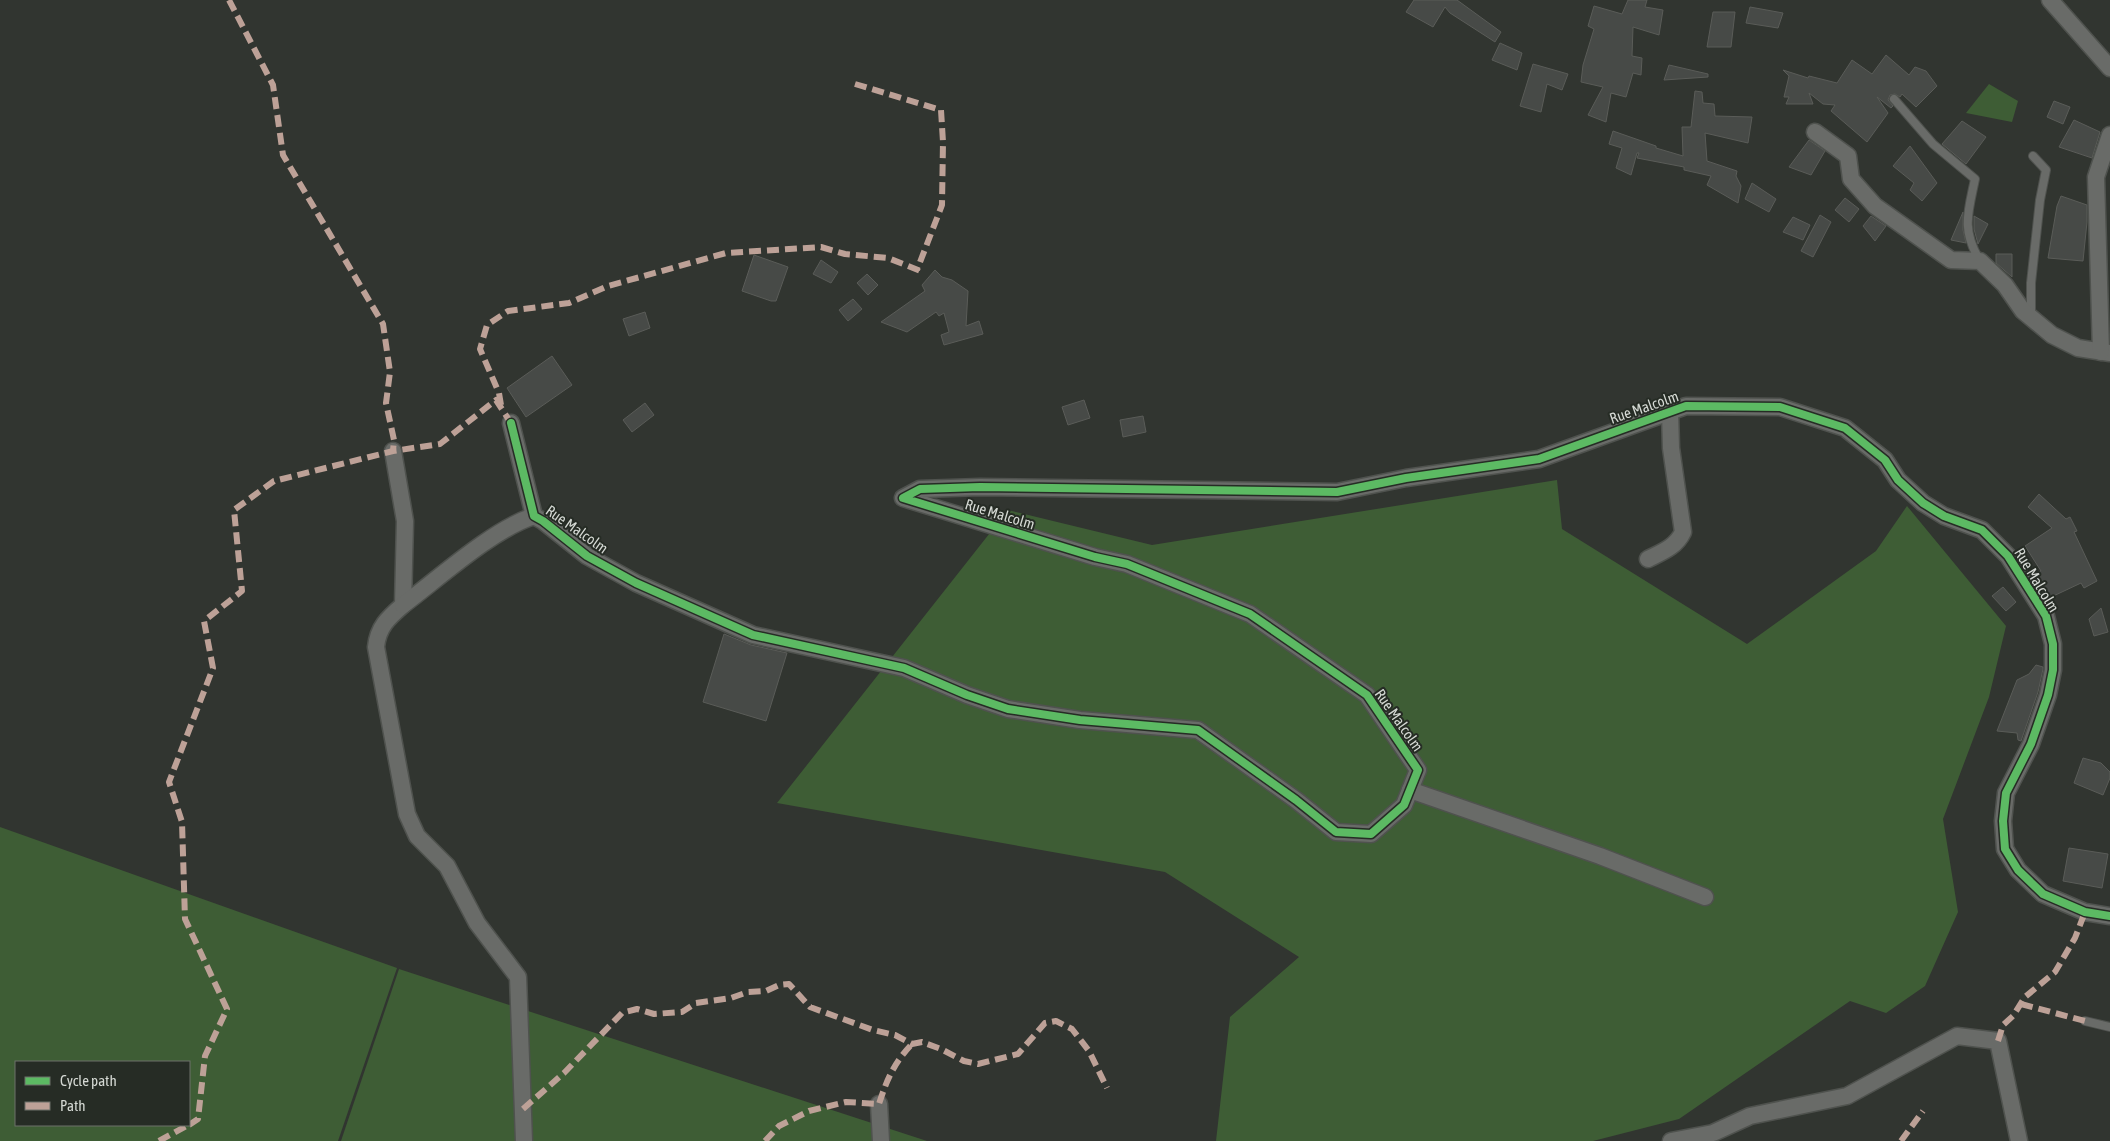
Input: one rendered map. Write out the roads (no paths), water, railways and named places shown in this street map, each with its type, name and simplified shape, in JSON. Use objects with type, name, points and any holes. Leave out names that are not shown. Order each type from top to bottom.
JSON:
[{"type":"street","points":[[2050,0],[2110,68]]},
{"type":"street","points":[[1815,132],[1848,156],[1851,179],[1876,206],[1951,260],[1980,261],[2005,285],[2023,311],[2052,335],[2078,348],[2106,352],[2096,177],[2110,135]]},
{"type":"street","name":"Rue Malcolm","points":[[511,423],[534,516],[587,556],[636,583],[753,635],[904,668],[967,695],[1008,709],[1080,720],[1198,730],[1296,800],[1336,832],[1371,834],[1404,805],[1418,770],[1367,695],[1250,614],[1127,564],[1094,557],[903,498],[920,489],[980,486],[1337,492],[1406,478],[1539,459],[1686,406],[1780,407],[1845,428],[1885,460],[1898,480],[1923,503],[1944,516],[1982,530],[2008,556],[2046,616],[2053,644],[2053,670],[2048,695],[2031,744],[2006,793],[2003,821],[2005,849],[2018,870],[2043,894],[2085,912],[2110,916]]},
{"type":"street","points":[[1648,559],[1670,548],[1679,541],[1683,532],[1671,448],[1670,412]]},
{"type":"street","points":[[393,451],[405,521],[403,605]]},
{"type":"street","points":[[524,1141],[518,978],[477,923],[447,866],[417,836],[407,814],[376,647],[380,628],[403,605],[497,534],[517,521],[534,516]]},
{"type":"street","points":[[1410,790],[1600,856],[1706,897]]},
{"type":"street","points":[[1671,1141],[1713,1133],[1750,1116],[1847,1096],[1957,1036],[1998,1042],[2020,1141]]},
{"type":"street","points":[[879,1104],[881,1141]]},
{"type":"lane","points":[[1894,99],[1933,144],[1975,178],[1967,218],[1972,246],[1980,261]]},
{"type":"lane","points":[[2032,318],[2031,283],[2040,200],[2046,170],[2033,156]]},
{"type":"lane","points":[[2085,1021],[2110,1027]]}]
